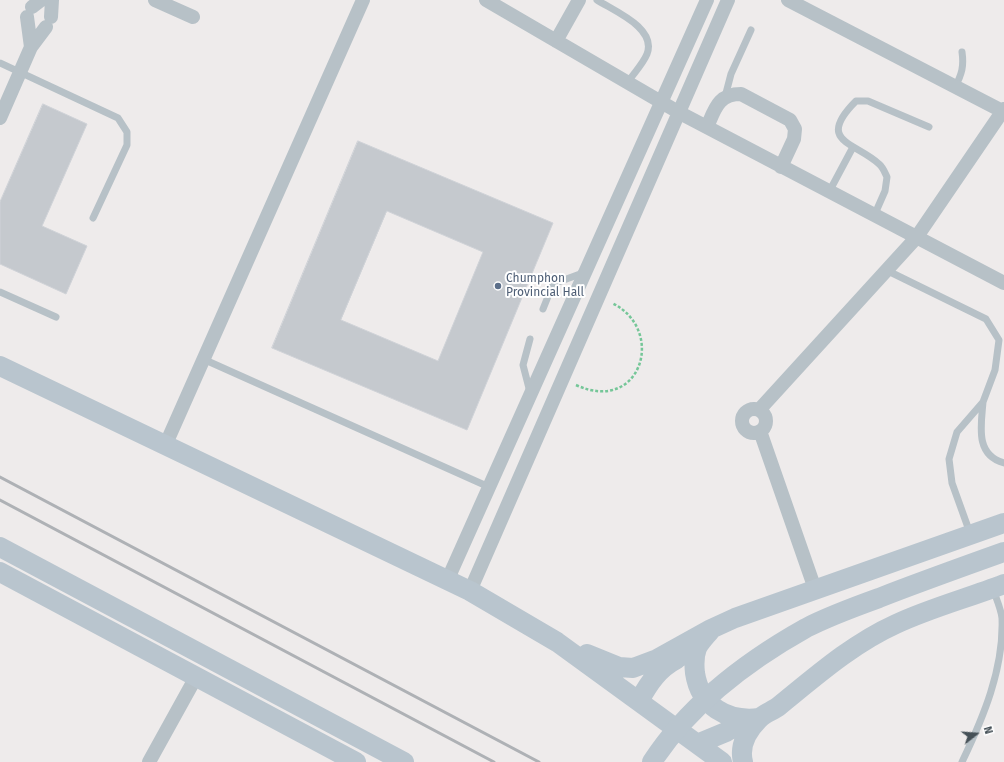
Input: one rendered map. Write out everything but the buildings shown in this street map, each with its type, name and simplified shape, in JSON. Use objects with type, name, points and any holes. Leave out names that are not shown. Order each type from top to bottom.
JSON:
[{"type":"main road","points":[[0,366],[446,581],[470,591],[557,642],[722,762]]},
{"type":"main road","points":[[557,642],[619,667],[633,668],[657,659],[711,629],[735,618],[815,588],[1004,524]]},
{"type":"main road","points":[[0,547],[404,762]]},
{"type":"main road","points":[[652,762],[663,745],[687,716],[730,679],[773,648],[807,628],[850,608],[1004,552]]},
{"type":"main road","points":[[0,572],[356,762]]},
{"type":"main road","points":[[697,744],[726,732],[753,718],[775,710],[826,668],[861,643],[896,624],[999,587]]},
{"type":"main road","points":[[711,629],[697,648],[695,656],[696,683],[705,699],[714,708],[725,715],[753,718]]},
{"type":"main road","points":[[639,701],[649,682],[658,673],[669,663],[697,648]]},
{"type":"main road","points":[[743,762],[741,752],[753,718]]},
{"type":"street","points":[[0,118],[31,47],[48,22],[52,0]]},
{"type":"street","points":[[155,0],[194,17]]},
{"type":"street","points":[[165,446],[363,0]]},
{"type":"street","points":[[486,0],[680,113],[1004,283]]},
{"type":"street","points":[[556,41],[579,0]]},
{"type":"street","points":[[446,581],[707,0]]},
{"type":"street","points":[[470,591],[609,276],[728,0]]},
{"type":"street","points":[[759,410],[916,238],[1004,111],[788,0]]},
{"type":"street","points":[[31,47],[33,8]]},
{"type":"street","points":[[707,127],[719,102],[732,94],[741,94],[790,120],[794,129],[794,139],[781,167]]},
{"type":"street","points":[[588,267],[609,276]]},
{"type":"street","points":[[753,409],[759,410],[765,418],[764,427],[760,431],[751,432],[744,428],[742,423],[746,412],[753,409]]},
{"type":"street","points":[[760,431],[815,588]]},
{"type":"street","points":[[149,762],[196,677]]},
{"type":"lane","points":[[597,0],[639,26],[647,37],[647,54],[628,82]]},
{"type":"lane","points":[[725,97],[731,74],[751,30]]},
{"type":"lane","points":[[955,86],[962,74],[962,52]]},
{"type":"lane","points":[[0,63],[118,118],[127,132],[127,145],[93,218]]},
{"type":"lane","points":[[874,216],[885,191],[887,177],[880,164],[844,142],[838,132],[839,125],[846,112],[856,101],[868,102],[929,127]]},
{"type":"lane","points":[[829,192],[853,147]]},
{"type":"lane","points":[[543,309],[553,284],[580,274],[588,267]]},
{"type":"lane","points":[[888,270],[986,319],[999,340],[995,370],[983,402],[980,435],[984,448],[995,461],[1004,463]]},
{"type":"lane","points":[[0,292],[56,317]]},
{"type":"lane","points":[[530,339],[523,365],[531,394]]},
{"type":"lane","points":[[203,359],[489,487]]},
{"type":"lane","points":[[971,536],[952,483],[949,459],[957,432],[983,402]]},
{"type":"lane","points":[[962,762],[979,727],[994,689],[1001,652],[1003,618],[999,587]]},
{"type":"path","points":[[563,379],[587,390],[600,393],[615,390],[628,382],[640,366],[642,344],[637,327],[632,318],[622,308],[599,297]]},
{"type":"railway","points":[[0,477],[539,762]]},
{"type":"railway","points":[[0,500],[494,762]]},
{"type":"place","name":"Chumphon Provincial Hall","points":[[498,286]]}]
